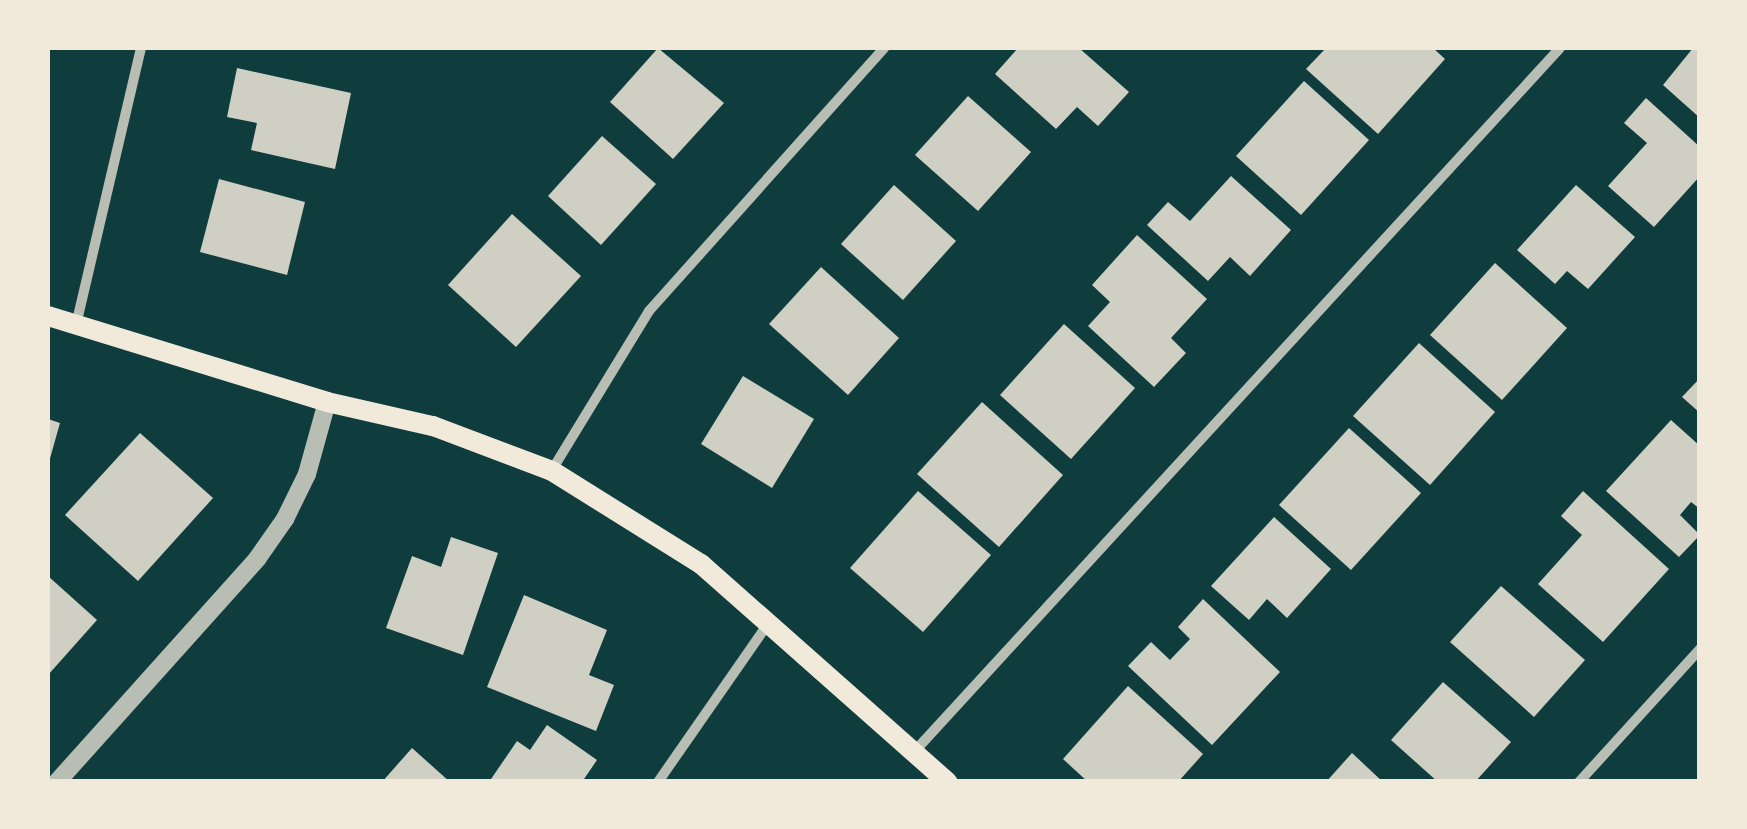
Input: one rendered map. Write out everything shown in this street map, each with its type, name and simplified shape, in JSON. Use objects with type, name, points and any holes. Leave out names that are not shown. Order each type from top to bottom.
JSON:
[{"type":"main road","points":[[48,316],[327,402],[433,426],[552,471],[701,564],[770,621],[947,782]]},
{"type":"street","points":[[75,326],[141,48]]},
{"type":"street","points":[[552,471],[649,311],[884,48]]},
{"type":"street","points":[[914,752],[1560,48]]},
{"type":"street","points":[[57,782],[258,559],[286,519],[307,474],[327,402]]},
{"type":"street","points":[[658,782],[770,621]]},
{"type":"street","points":[[1579,782],[1700,649]]},
{"type":"building","points":[[658,48],[724,103],[673,159],[610,102]]},
{"type":"building","points":[[1018,48],[1079,48],[1129,92],[1098,126],[1077,107],[1056,129],[995,74]]},
{"type":"building","points":[[1326,48],[1433,48],[1445,59],[1378,134],[1306,69]]},
{"type":"building","points":[[1693,48],[1700,48],[1700,118],[1663,85]]},
{"type":"building","points":[[237,68],[351,93],[335,169],[251,150],[257,123],[227,117]]},
{"type":"building","points":[[1304,81],[1369,140],[1301,215],[1236,156]]},
{"type":"building","points":[[968,96],[1031,152],[978,211],[915,155]]},
{"type":"building","points":[[1646,98],[1700,147],[1700,176],[1654,227],[1608,186],[1647,143],[1624,123]]},
{"type":"building","points":[[602,136],[656,184],[601,245],[548,196]]},
{"type":"building","points":[[1231,176],[1291,230],[1250,276],[1230,257],[1208,281],[1147,225],[1168,202],[1190,221]]},
{"type":"building","points":[[219,179],[305,202],[287,275],[200,252]]},
{"type":"building","points":[[894,185],[956,241],[903,300],[841,244]]},
{"type":"building","points":[[1576,185],[1635,237],[1588,289],[1567,271],[1555,284],[1517,250]]},
{"type":"building","points":[[512,214],[581,276],[516,347],[448,285]]},
{"type":"building","points":[[1137,235],[1207,299],[1171,338],[1186,353],[1154,387],[1088,326],[1110,302],[1092,285]]},
{"type":"building","points":[[1495,263],[1567,328],[1502,400],[1430,335]]},
{"type":"building","points":[[821,267],[899,338],[848,395],[769,324]]},
{"type":"building","points":[[1064,324],[1135,388],[1071,459],[1000,395]]},
{"type":"building","points":[[1419,343],[1495,412],[1430,485],[1353,416]]},
{"type":"building","points":[[743,376],[814,419],[772,488],[701,444]]},
{"type":"building","points":[[1700,378],[1700,413],[1682,397]]},
{"type":"building","points":[[982,402],[1063,475],[999,547],[917,474]]},
{"type":"building","points":[[48,419],[60,423],[49,462],[48,462]]},
{"type":"building","points":[[1671,420],[1700,446],[1700,509],[1691,502],[1680,515],[1700,535],[1679,557],[1606,491]]},
{"type":"building","points":[[1349,428],[1421,493],[1351,570],[1279,505]]},
{"type":"building","points":[[140,433],[213,498],[138,581],[65,515]]},
{"type":"building","points":[[918,491],[991,555],[923,632],[850,568]]},
{"type":"building","points":[[1583,491],[1669,569],[1603,642],[1538,584],[1582,535],[1561,516]]},
{"type":"building","points":[[1274,517],[1331,569],[1287,618],[1267,599],[1249,620],[1211,586]]},
{"type":"building","points":[[451,537],[498,553],[463,655],[386,628],[412,556],[441,567]]},
{"type":"building","points":[[48,576],[97,620],[48,675]]},
{"type":"building","points":[[1501,586],[1585,660],[1534,717],[1450,642]]},
{"type":"building","points":[[524,595],[607,630],[589,675],[614,685],[596,731],[487,687]]},
{"type":"building","points":[[1203,599],[1280,672],[1212,745],[1128,666],[1151,642],[1170,660],[1190,639],[1178,627]]},
{"type":"building","points":[[1443,682],[1511,742],[1475,782],[1438,782],[1391,740]]},
{"type":"building","points":[[1128,686],[1203,754],[1178,782],[1088,782],[1063,759]]},
{"type":"building","points":[[547,725],[597,760],[582,782],[489,782],[517,741],[530,750]]},
{"type":"building","points":[[412,748],[450,782],[382,782]]},
{"type":"building","points":[[1352,753],[1383,782],[1326,782]]}]
